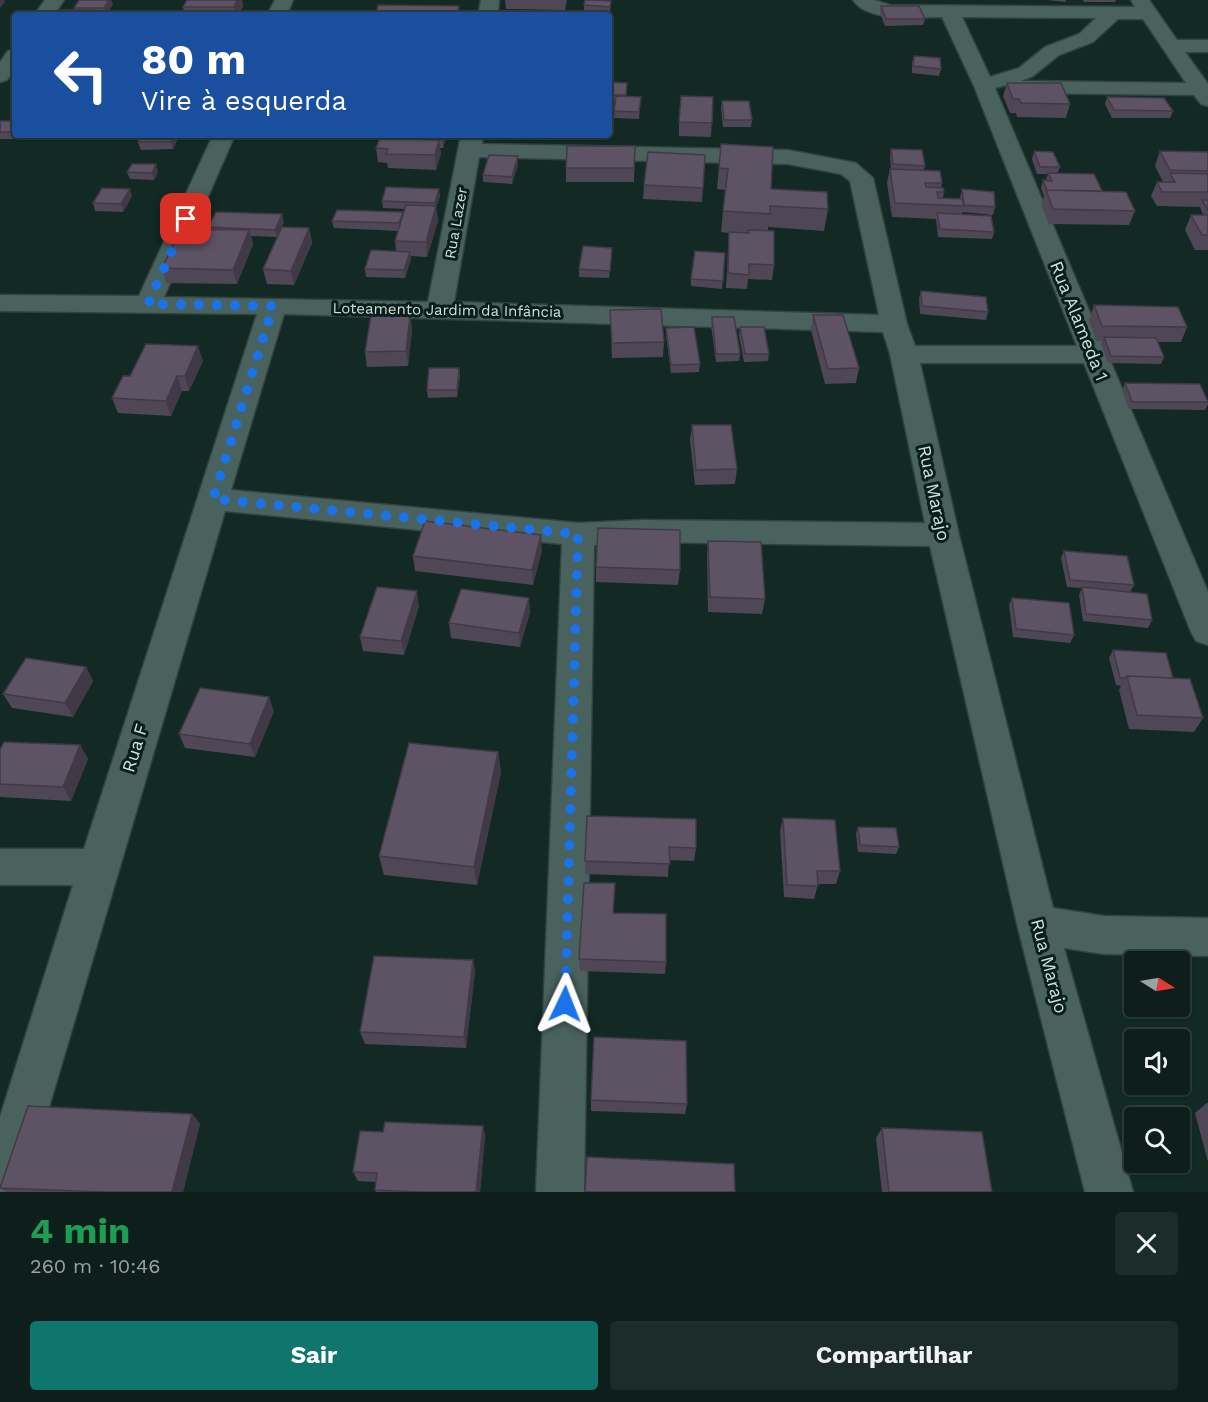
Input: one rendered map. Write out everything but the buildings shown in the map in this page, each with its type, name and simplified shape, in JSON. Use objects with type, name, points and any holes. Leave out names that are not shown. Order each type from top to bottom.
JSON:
[{"type":"street","points":[[862,0],[872,7],[890,11],[1114,12],[1144,6],[1204,94]]},
{"type":"street","name":"Rua Alameda 1","points":[[949,11],[984,87],[1208,632]]},
{"type":"street","points":[[984,87],[1026,72],[1052,51],[1086,38],[1114,12]]},
{"type":"street","points":[[1172,46],[1208,46]]},
{"type":"street","points":[[0,76],[12,59]]},
{"type":"street","points":[[984,87],[1204,94]]},
{"type":"street","points":[[148,304],[223,138]]},
{"type":"street","name":"Rua Lazer","points":[[440,310],[471,142]]},
{"type":"street","name":"Rua Marajo","points":[[471,142],[788,157],[848,168],[861,177],[894,324],[904,354],[943,536],[1038,924],[1109,1192]]},
{"type":"street","name":"Loteamento Jardim da Infância","points":[[0,303],[532,311],[894,324]]},
{"type":"street","name":"Rua F","points":[[0,1192],[98,867],[273,306]]},
{"type":"street","points":[[904,354],[1093,355]]},
{"type":"street","points":[[213,499],[578,534],[643,531],[943,536]]},
{"type":"street","points":[[560,1192],[578,534]]},
{"type":"street","points":[[0,867],[98,867]]},
{"type":"street","points":[[1038,924],[1104,935],[1208,937]]},
{"type":"route","points":[[186,219],[148,304],[273,306],[213,499],[578,534],[565,1004]]}]
